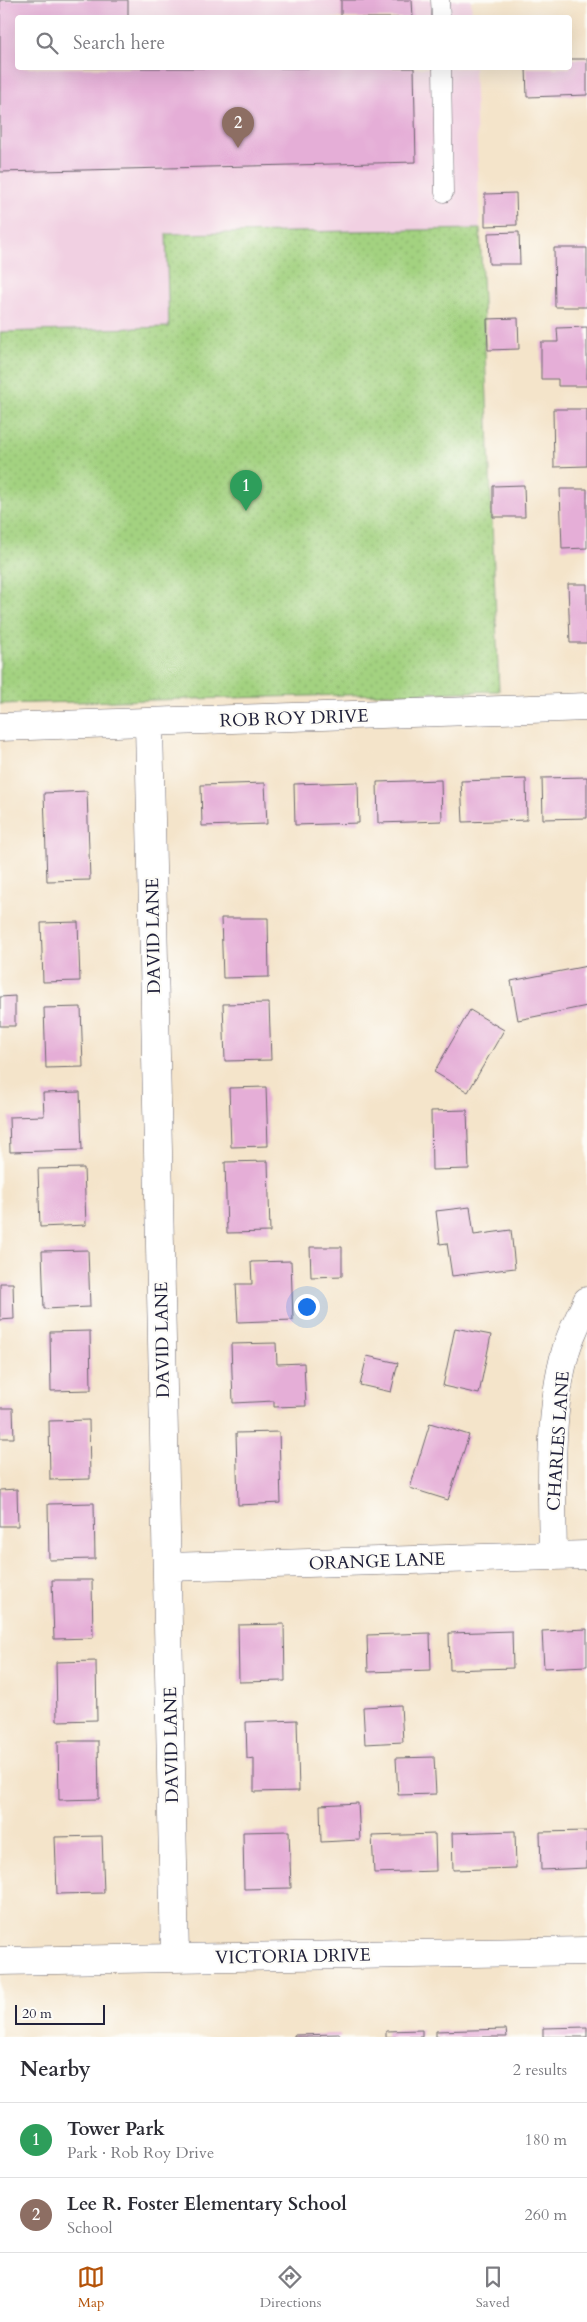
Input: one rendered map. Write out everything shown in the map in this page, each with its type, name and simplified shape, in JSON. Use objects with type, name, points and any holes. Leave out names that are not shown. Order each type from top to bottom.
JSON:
[{"type":"street","name":"ROB ROY DRIVE","points":[[0,727],[149,724],[587,707]]},
{"type":"street","name":"DAVID LANE","points":[[149,724],[175,1957]]},
{"type":"street","name":"CHARLES LANE","points":[[553,1556],[552,1474],[557,1403],[566,1350],[587,1301]]},
{"type":"street","name":"ORANGE LANE","points":[[167,1567],[587,1555]]},
{"type":"street","name":"VICTORIA DRIVE","points":[[0,1961],[587,1951]]},
{"type":"lane","points":[[440,0],[441,15]]},
{"type":"lane","points":[[442,70],[444,193]]},
{"type":"shaded area","points":[[0,0],[471,0],[472,15],[15,15],[15,70],[474,70],[480,229],[166,234],[170,327],[0,332]]},
{"type":"green space","points":[[480,229],[499,691],[0,704],[0,332],[169,327],[166,234]]},
{"type":"building","points":[[0,0],[128,0],[128,15],[15,15],[15,70],[414,70],[416,162],[0,172]]},
{"type":"building","points":[[341,0],[412,0],[413,15],[341,15]]},
{"type":"building","points":[[572,59],[587,59],[587,95],[527,97],[526,70],[572,70]]},
{"type":"building","points":[[516,193],[517,225],[485,226],[485,194]]},
{"type":"building","points":[[519,232],[520,264],[489,264],[488,233]]},
{"type":"building","points":[[554,248],[587,248],[587,307],[555,307]]},
{"type":"building","points":[[518,318],[519,349],[488,350],[487,319]]},
{"type":"building","points":[[587,327],[587,386],[558,386],[558,379],[541,379],[541,342],[558,342],[557,328]]},
{"type":"building","points":[[553,409],[587,409],[587,466],[554,467]]},
{"type":"building","points":[[524,485],[525,517],[493,517],[493,486]]},
{"type":"building","points":[[560,489],[587,489],[587,548],[562,549]]},
{"type":"building","points":[[568,584],[587,584],[587,643],[570,643]]},
{"type":"building","points":[[587,777],[587,818],[543,819],[542,778]]},
{"type":"building","points":[[526,779],[527,820],[463,822],[461,781]]},
{"type":"building","points":[[441,780],[442,821],[378,823],[377,782]]},
{"type":"building","points":[[358,782],[359,823],[295,825],[294,784]]},
{"type":"building","points":[[265,783],[267,824],[202,826],[201,785]]},
{"type":"building","points":[[87,791],[90,880],[47,881],[44,793]]},
{"type":"building","points":[[221,918],[268,918],[269,977],[223,978]]},
{"type":"building","points":[[78,922],[80,981],[43,982],[41,923]]},
{"type":"building","points":[[587,966],[587,1006],[518,1020],[511,981]]},
{"type":"building","points":[[15,996],[15,1026],[0,1026],[0,997]]},
{"type":"building","points":[[269,1003],[271,1060],[225,1061],[223,1004]]},
{"type":"building","points":[[81,1007],[83,1067],[46,1068],[44,1008]]},
{"type":"building","points":[[470,1010],[504,1030],[468,1092],[434,1072]]},
{"type":"building","points":[[266,1087],[268,1146],[231,1147],[229,1088]]},
{"type":"building","points":[[80,1092],[82,1150],[10,1152],[9,1117],[44,1116],[43,1093]]},
{"type":"building","points":[[467,1110],[469,1169],[432,1170],[431,1111]]},
{"type":"building","points":[[268,1161],[270,1232],[227,1233],[225,1162]]},
{"type":"building","points":[[84,1168],[86,1225],[40,1227],[38,1169]]},
{"type":"building","points":[[470,1207],[474,1235],[511,1230],[515,1268],[452,1276],[447,1243],[440,1244],[436,1211]]},
{"type":"building","points":[[310,1247],[342,1247],[342,1276],[311,1277]]},
{"type":"building","points":[[88,1250],[90,1307],[44,1309],[42,1251]]},
{"type":"building","points":[[291,1261],[293,1320],[238,1322],[236,1284],[252,1284],[251,1262]]},
{"type":"building","points":[[0,1283],[13,1283],[14,1319],[0,1320]]},
{"type":"building","points":[[455,1328],[491,1335],[479,1394],[443,1386]]},
{"type":"building","points":[[90,1331],[91,1390],[51,1391],[50,1332]]},
{"type":"building","points":[[276,1343],[277,1364],[304,1363],[306,1406],[274,1407],[274,1401],[233,1403],[231,1344]]},
{"type":"building","points":[[367,1356],[398,1363],[391,1392],[360,1385]]},
{"type":"building","points":[[0,1408],[13,1408],[14,1438],[0,1438]]},
{"type":"building","points":[[89,1420],[90,1479],[50,1480],[49,1421]]},
{"type":"building","points":[[430,1423],[469,1435],[448,1500],[410,1488]]},
{"type":"building","points":[[279,1432],[281,1503],[238,1505],[236,1433]]},
{"type":"building","points":[[17,1489],[18,1526],[0,1526],[0,1490]]},
{"type":"building","points":[[94,1503],[95,1559],[49,1560],[48,1504]]},
{"type":"building","points":[[52,1580],[92,1580],[93,1638],[54,1639]]},
{"type":"building","points":[[284,1624],[285,1681],[239,1682],[238,1625]]},
{"type":"building","points":[[587,1629],[587,1666],[544,1668],[542,1631]]},
{"type":"building","points":[[512,1631],[513,1668],[450,1670],[449,1633]]},
{"type":"building","points":[[430,1633],[431,1670],[368,1672],[367,1635]]},
{"type":"building","points":[[96,1661],[97,1720],[57,1721],[56,1662]]},
{"type":"building","points":[[401,1705],[403,1742],[365,1744],[363,1707]]},
{"type":"building","points":[[297,1720],[299,1791],[254,1792],[254,1758],[247,1759],[246,1722]]},
{"type":"building","points":[[58,1741],[98,1741],[99,1799],[59,1800]]},
{"type":"building","points":[[434,1757],[436,1794],[398,1795],[396,1758]]},
{"type":"building","points":[[358,1803],[360,1840],[321,1842],[320,1805]]},
{"type":"building","points":[[289,1831],[291,1888],[244,1889],[243,1832]]},
{"type":"building","points":[[515,1831],[516,1868],[453,1870],[452,1833]]},
{"type":"building","points":[[587,1831],[587,1868],[541,1870],[540,1832]]},
{"type":"building","points":[[435,1834],[436,1871],[374,1873],[372,1836]]},
{"type":"building","points":[[102,1836],[104,1893],[57,1894],[55,1837]]},
{"type":"building","points":[[587,2027],[587,2037],[543,2037],[543,2028]]},
{"type":"building","points":[[506,2029],[507,2037],[436,2037],[436,2031]]},
{"type":"building","points":[[422,2030],[422,2037],[386,2037],[386,2031]]},
{"type":"building","points":[[340,2034],[340,2037],[294,2037],[294,2035]]},
{"type":"place","name":"Lee R. Foster Elementary School","points":[[238,148]]},
{"type":"place","name":"Tower Park","points":[[246,511]]}]
